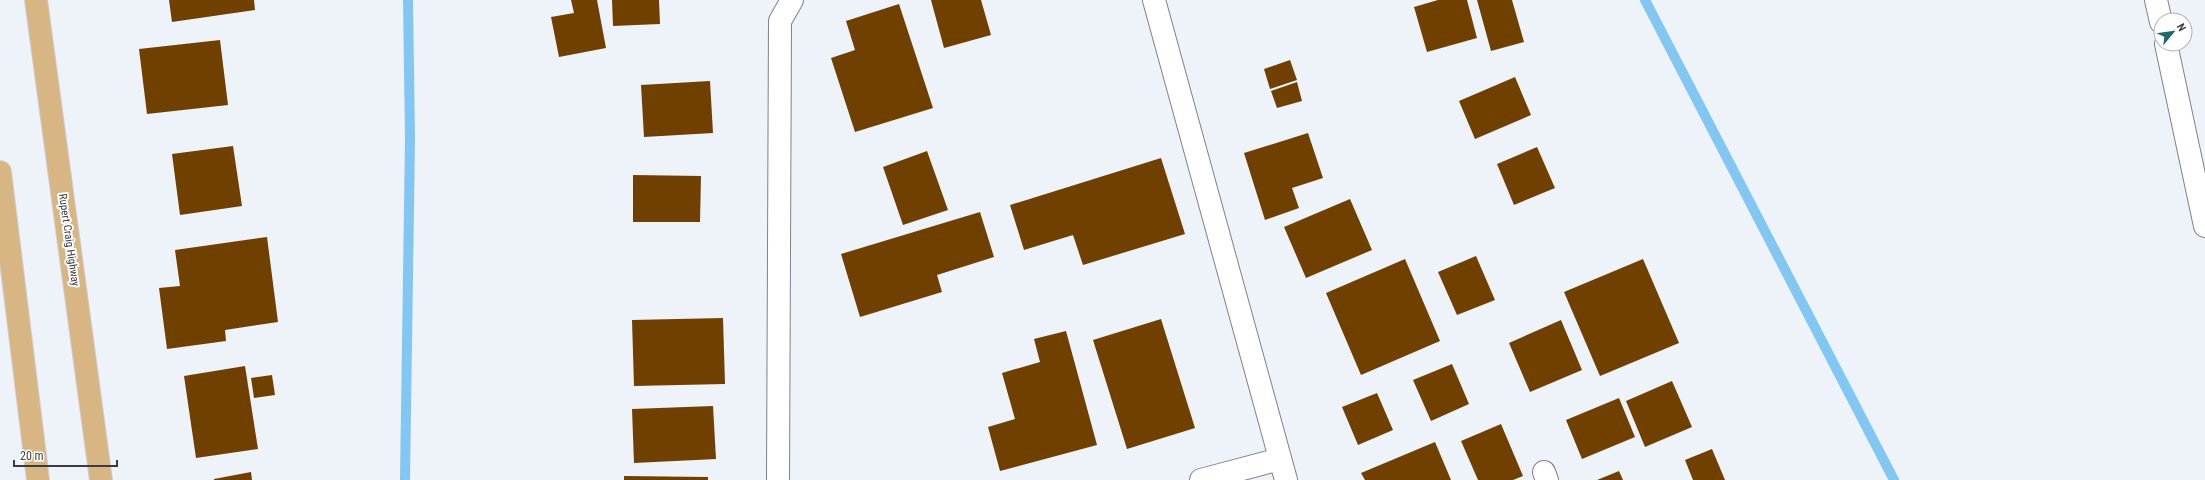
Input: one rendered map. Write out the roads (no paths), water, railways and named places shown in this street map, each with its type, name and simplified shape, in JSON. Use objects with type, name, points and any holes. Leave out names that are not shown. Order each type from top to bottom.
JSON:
[{"type":"main road","name":"Rupert Craig Highway","points":[[36,0],[101,480]]},
{"type":"main road","points":[[0,172],[38,480]]},
{"type":"street","points":[[778,480],[780,21],[792,0]]},
{"type":"street","points":[[1154,0],[1286,480]]},
{"type":"street","points":[[2156,0],[2159,12]]},
{"type":"street","points":[[2168,52],[2205,226]]},
{"type":"street","points":[[1201,480],[1280,459]]},
{"type":"waterway","points":[[405,480],[410,138],[408,0]]},
{"type":"waterway","points":[[1645,0],[1894,480]]}]
